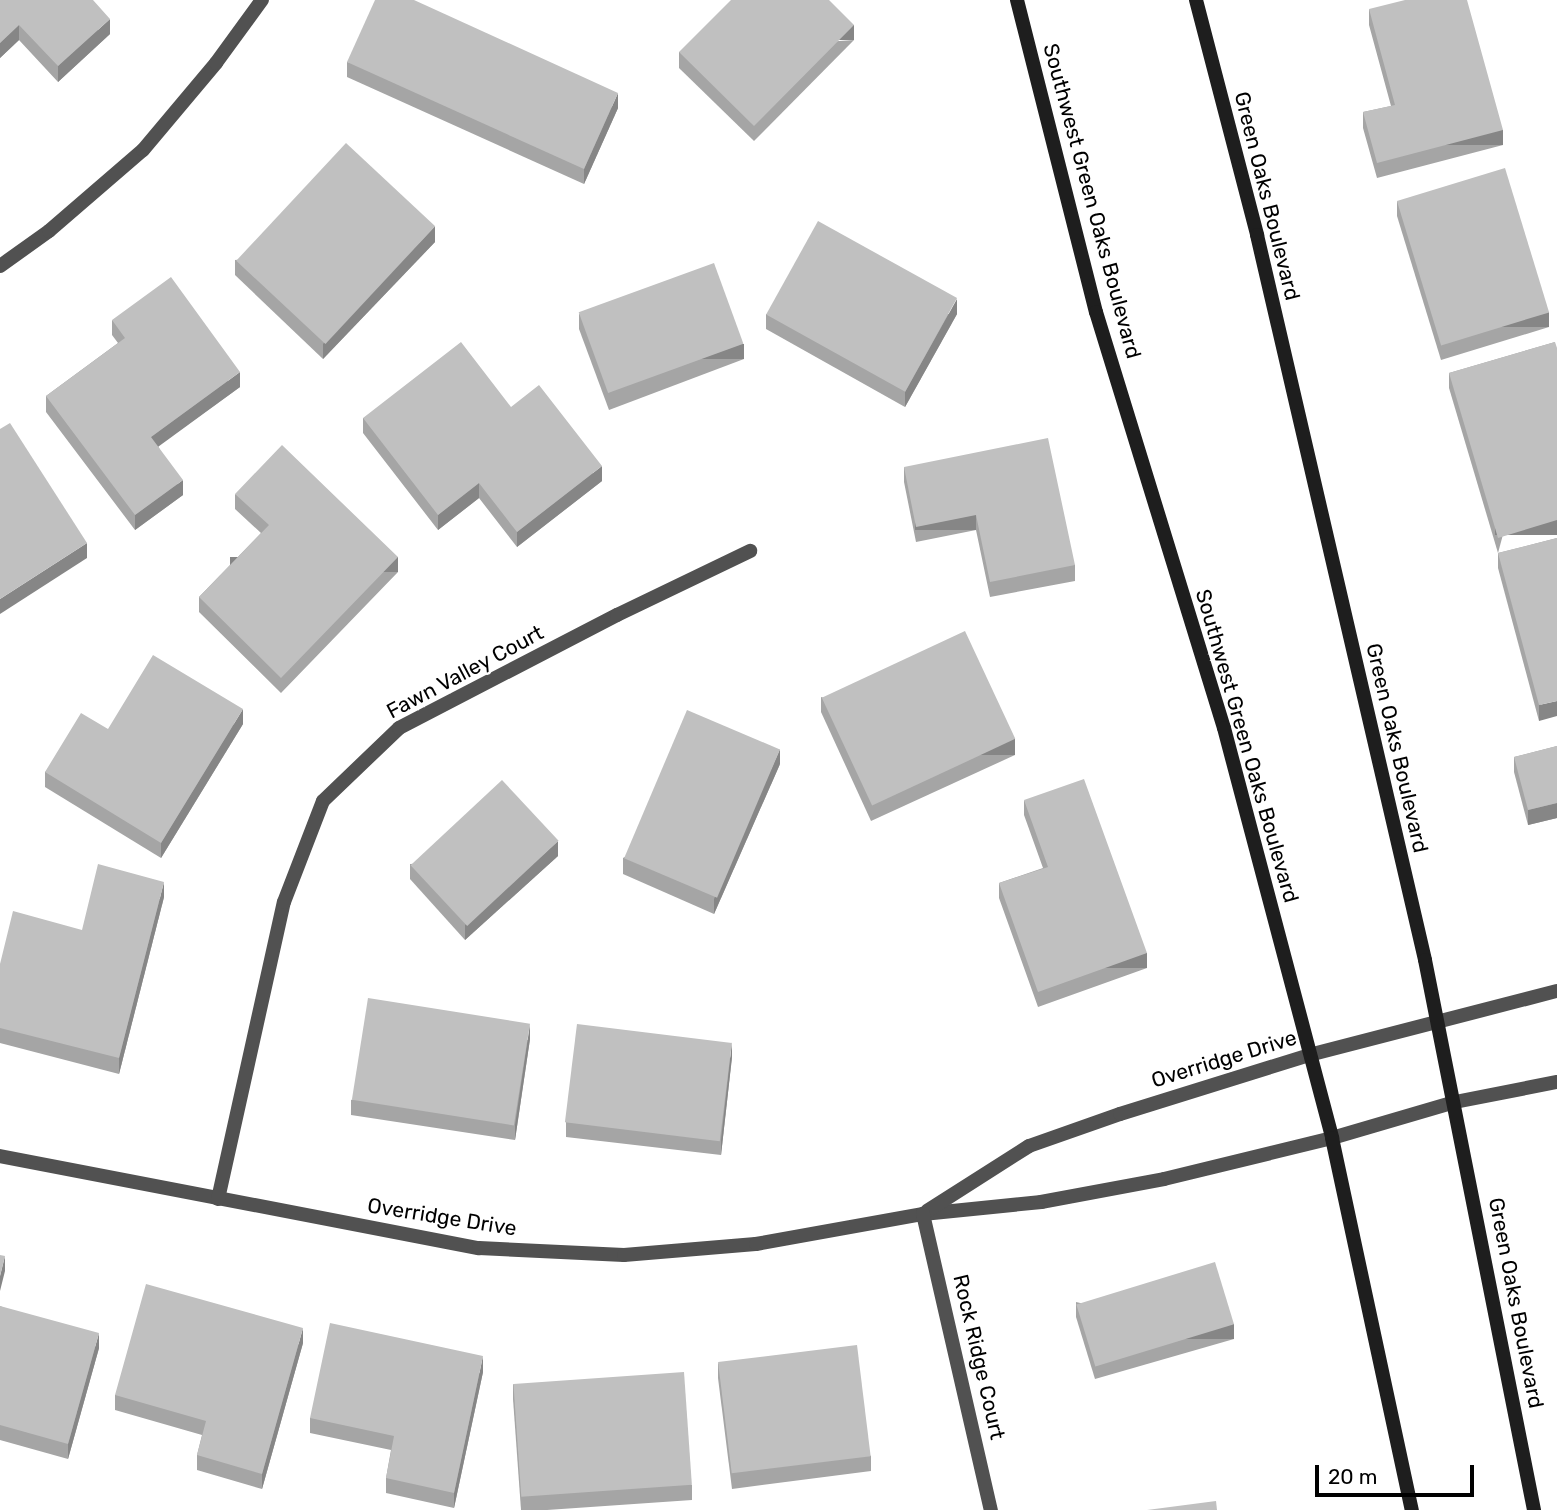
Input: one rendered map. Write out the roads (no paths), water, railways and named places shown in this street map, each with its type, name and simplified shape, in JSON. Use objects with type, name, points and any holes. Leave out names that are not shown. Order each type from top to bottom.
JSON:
[{"type":"main road","name":"Southwest Green Oaks Boulevard","points":[[1017,0],[1096,312],[1224,728],[1332,1138],[1412,1510]]},
{"type":"main road","name":"Green Oaks Boulevard","points":[[1196,0],[1257,234],[1455,1102],[1534,1510]]},
{"type":"street","points":[[0,266],[49,231],[143,150],[216,63],[262,0]]},
{"type":"street","name":"Fawn Valley Court","points":[[218,1199],[284,902],[323,800],[399,728],[750,551]]},
{"type":"street","name":"Overridge Drive","points":[[923,1213],[1029,1146],[1309,1055],[1557,991]]},
{"type":"street","name":"Overridge Drive","points":[[0,1156],[479,1248],[624,1255],[756,1244],[923,1213],[1041,1202],[1164,1179],[1332,1138],[1455,1102],[1557,1082]]},
{"type":"street","name":"Rock Ridge Court","points":[[923,1213],[991,1510]]}]
